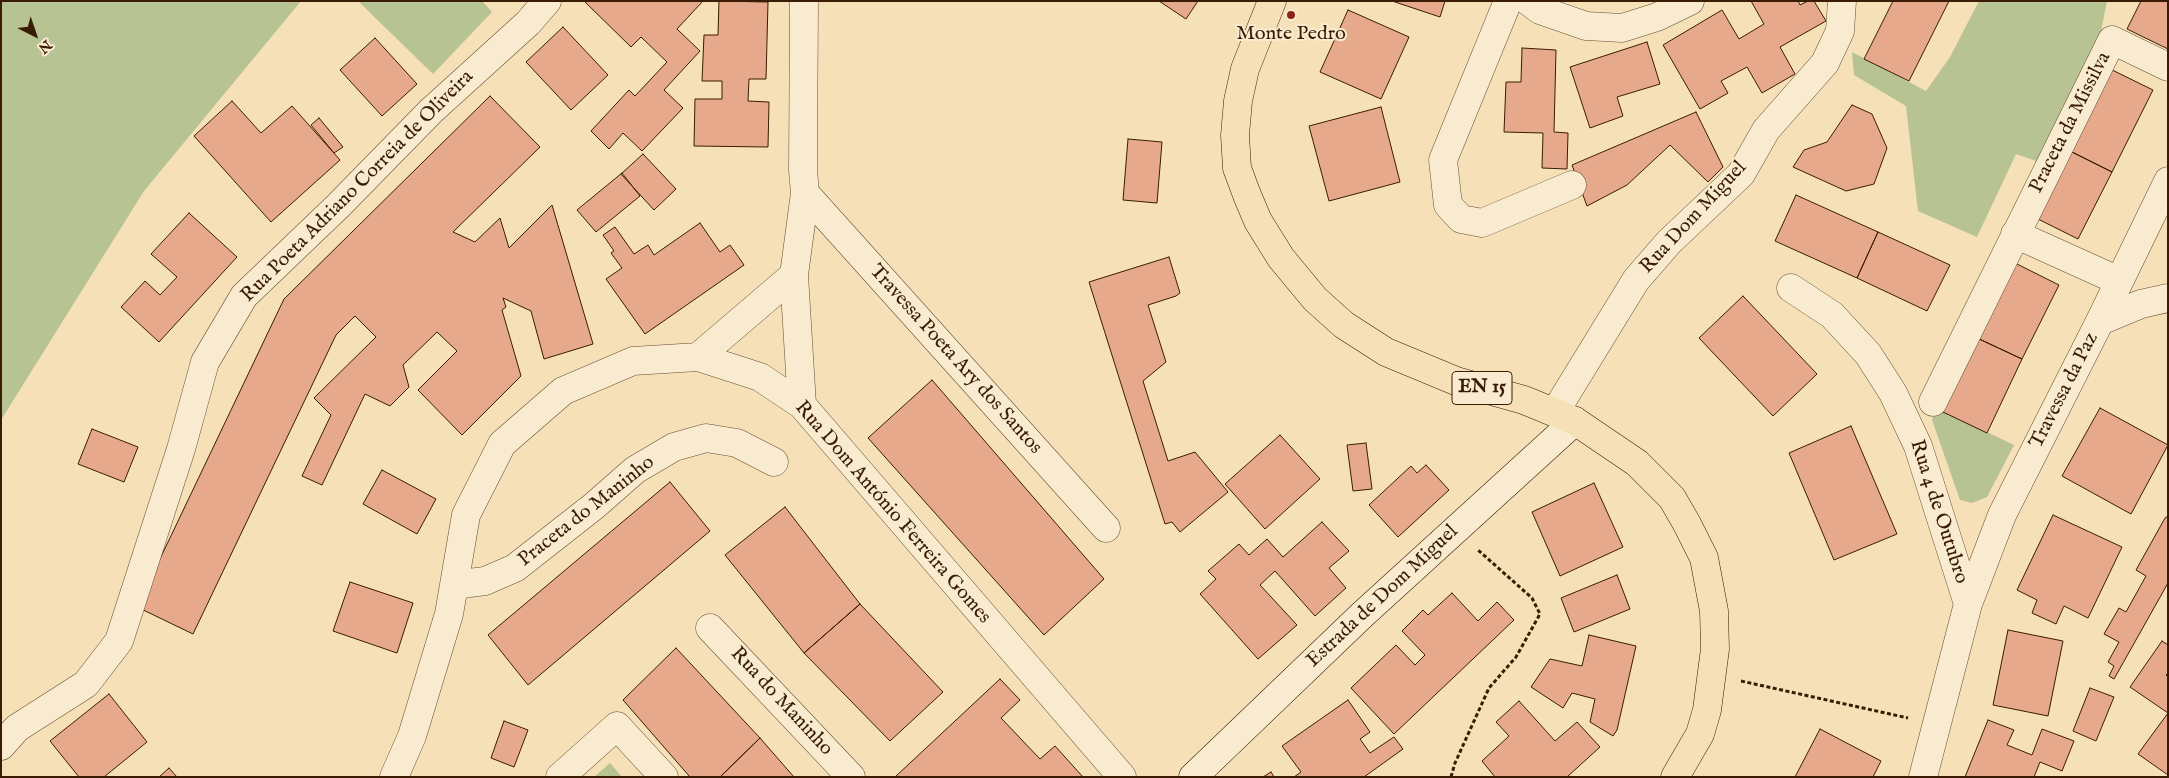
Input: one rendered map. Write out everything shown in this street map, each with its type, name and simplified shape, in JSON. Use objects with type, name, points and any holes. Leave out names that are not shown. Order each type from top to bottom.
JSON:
[{"type":"main road","name":"EN 15","points":[[1272,1],[1245,69],[1238,101],[1235,135],[1237,168],[1247,195],[1258,222],[1281,258],[1315,300],[1344,325],[1386,352],[1456,381],[1524,400],[1565,417],[1637,463],[1672,498],[1704,558],[1714,612],[1715,649],[1712,675],[1707,710],[1700,734],[1675,777]]},
{"type":"street","name":"Rua Poeta Adriano Correia de Oliveira","points":[[1,746],[17,728],[86,684],[119,641],[178,458],[205,362],[244,296],[338,206],[432,111],[528,23],[547,1]]},
{"type":"street","points":[[802,405],[794,276],[805,193],[803,170],[804,1]]},
{"type":"street","points":[[1508,1],[1443,160],[1448,205],[1461,219],[1482,222],[1572,185]]},
{"type":"street","points":[[1528,1],[1540,10],[1586,26],[1622,28],[1657,17],[1690,1]]},
{"type":"street","name":"Rua Dom Miguel","points":[[1565,417],[1636,280],[1669,242],[1741,174],[1766,130],[1825,63],[1840,30],[1842,1]]},
{"type":"street","name":"Praceta da Missilva","points":[[1933,402],[2112,40],[2168,67]]},
{"type":"street","name":"Travessa Poeta Ary dos Santos","points":[[805,193],[1106,528]]},
{"type":"street","name":"Travessa da Paz","points":[[1968,604],[2002,515],[2120,281],[2166,195]]},
{"type":"street","points":[[2015,234],[2120,281]]},
{"type":"street","points":[[698,357],[794,276]]},
{"type":"street","name":"Rua 4 de Outubro","points":[[1791,288],[1832,315],[1868,354],[1893,393],[1918,446],[1968,604],[1923,777]]},
{"type":"street","points":[[2100,321],[2141,304],[2168,298]]},
{"type":"street","name":"Rua Dom António Ferreira Gomes","points":[[394,777],[412,736],[449,614],[466,515],[502,444],[563,391],[633,361],[698,357],[760,377],[802,405],[1122,777]]},
{"type":"street","name":"Estrada de Dom Miguel","points":[[1194,777],[1362,615],[1454,530],[1565,417]]},
{"type":"street","name":"Praceta do Maninho","points":[[454,585],[485,581],[515,568],[636,470],[674,447],[706,438],[737,443],[774,462]]},
{"type":"street","name":"Rua do Maninho","points":[[710,628],[851,777]]},
{"type":"street","points":[[560,777],[618,726],[664,777]]},
{"type":"path","points":[[1451,777],[1489,688],[1516,657],[1540,614],[1532,598],[1505,572],[1454,530]]},
{"type":"path","points":[[1712,675],[1938,725]]},
{"type":"green space","points":[[1,1],[301,1],[144,191],[1,420]]},
{"type":"green space","points":[[358,1],[482,1],[492,12],[433,74]]},
{"type":"green space","points":[[1979,1],[2107,1],[2100,36],[2039,162],[2016,154],[1977,237],[1918,211],[1906,106],[1854,75],[1852,52],[1926,91],[1950,57]]},
{"type":"green space","points":[[1937,408],[2014,445],[1987,497],[1972,503],[1960,500],[1932,420]]},
{"type":"green space","points":[[610,763],[622,777],[594,777]]},
{"type":"building","points":[[584,1],[703,1],[677,29],[700,51],[664,90],[683,108],[642,151],[623,133],[609,149],[591,131],[629,90],[635,96],[667,62],[641,37],[631,47]]},
{"type":"building","points":[[719,1],[768,2],[766,79],[749,79],[748,101],[769,102],[768,147],[694,146],[695,99],[722,99],[722,81],[702,81],[704,35],[718,35]]},
{"type":"building","points":[[1159,1],[1198,1],[1186,19]]},
{"type":"building","points":[[1392,1],[1445,1],[1440,17]]},
{"type":"building","points":[[1751,1],[1798,1],[1800,5],[1808,1],[1814,1],[1826,21],[1780,47],[1795,74],[1762,93],[1747,67],[1721,81],[1728,93],[1700,109],[1663,45],[1722,10],[1739,39],[1764,24]]},
{"type":"building","points":[[1893,1],[1949,1],[1909,81],[1864,59]]},
{"type":"building","points":[[2141,1],[2168,1],[2168,49],[2127,29]]},
{"type":"building","points":[[1348,10],[1409,37],[1381,99],[1320,72]]},
{"type":"building","points":[[563,27],[608,75],[571,110],[526,62]]},
{"type":"building","points":[[375,38],[417,84],[382,116],[340,70]]},
{"type":"building","points":[[1647,42],[1660,84],[1617,97],[1623,116],[1590,128],[1570,67]]},
{"type":"building","points":[[1522,48],[1556,50],[1554,132],[1568,133],[1567,169],[1542,168],[1543,133],[1504,132],[1506,82],[1521,82]]},
{"type":"building","points":[[2106,67],[2153,90],[2112,172],[2066,149]]},
{"type":"building","points":[[490,96],[540,147],[453,232],[475,242],[500,218],[509,248],[552,205],[593,344],[544,359],[531,311],[503,298],[506,307],[502,310],[521,376],[462,435],[418,390],[457,351],[437,332],[403,365],[409,387],[390,406],[365,394],[322,485],[302,476],[331,415],[314,398],[376,337],[355,316],[336,335],[193,634],[137,607],[284,299]]},
{"type":"building","points":[[232,101],[261,133],[292,106],[340,160],[271,222],[194,136]]},
{"type":"building","points":[[1852,105],[1872,114],[1887,148],[1874,184],[1846,191],[1793,167],[1804,150],[1827,142]]},
{"type":"building","points":[[1381,107],[1400,182],[1329,201],[1309,126]]},
{"type":"building","points":[[1696,112],[1723,167],[1708,182],[1670,145],[1627,185],[1587,206],[1572,165]]},
{"type":"building","points":[[319,118],[343,147],[334,153],[311,125]]},
{"type":"building","points":[[1128,139],[1162,142],[1157,203],[1123,200]]},
{"type":"building","points":[[2066,149],[2112,172],[2078,239],[2032,216]]},
{"type":"building","points":[[643,154],[676,189],[654,210],[621,174]]},
{"type":"building","points":[[622,173],[640,196],[596,232],[577,210]]},
{"type":"building","points":[[1796,195],[1878,232],[1857,278],[1775,241]]},
{"type":"building","points":[[189,213],[237,257],[159,342],[121,307],[145,281],[160,295],[177,277],[151,254]]},
{"type":"building","points":[[700,223],[720,252],[730,245],[744,265],[645,334],[606,279],[622,268],[611,253],[614,251],[603,235],[615,227],[634,254],[648,245],[654,255]]},
{"type":"building","points":[[1878,232],[1950,265],[1927,311],[1857,278]]},
{"type":"building","points":[[1169,257],[1180,293],[1148,305],[1166,362],[1143,381],[1168,461],[1195,452],[1228,492],[1180,532],[1172,522],[1165,524],[1089,282]]},
{"type":"building","points":[[2013,262],[2059,285],[2022,359],[1977,338]]},
{"type":"building","points":[[1743,296],[1817,374],[1773,416],[1699,338]]},
{"type":"building","points":[[1977,338],[2022,359],[1987,433],[1943,412]]},
{"type":"building","points":[[932,380],[1104,579],[1044,635],[868,438]]},
{"type":"building","points":[[2100,408],[2168,445],[2131,514],[2062,476]]},
{"type":"building","points":[[1851,426],[1897,534],[1834,560],[1789,453]]},
{"type":"building","points":[[92,429],[138,447],[124,482],[78,464]]},
{"type":"building","points":[[1280,435],[1320,479],[1265,529],[1225,484]]},
{"type":"building","points":[[1366,443],[1372,489],[1353,491],[1347,445]]},
{"type":"building","points":[[1426,465],[1449,490],[1398,537],[1369,505],[1411,466],[1417,473]]},
{"type":"building","points":[[382,470],[436,499],[417,534],[363,504]]},
{"type":"building","points":[[670,482],[710,531],[528,685],[488,635]]},
{"type":"building","points":[[1594,483],[1623,547],[1560,576],[1532,512]]},
{"type":"building","points":[[785,507],[860,604],[804,653],[725,555]]},
{"type":"building","points":[[2053,515],[2122,547],[2088,618],[2064,606],[2056,624],[2032,613],[2037,600],[2017,590]]},
{"type":"building","points":[[2168,516],[2168,583],[2114,679],[2109,676],[2114,666],[2108,662],[2119,642],[2104,634],[2119,608],[2126,612],[2146,576],[2136,570],[2165,518]]},
{"type":"building","points":[[1322,522],[1349,551],[1329,568],[1346,588],[1315,616],[1275,571],[1260,585],[1297,625],[1258,659],[1200,594],[1216,579],[1208,571],[1239,544],[1249,555],[1267,539],[1283,557]]},
{"type":"building","points":[[1617,575],[1630,609],[1574,632],[1561,598]]},
{"type":"building","points":[[350,582],[413,603],[397,653],[333,631]]},
{"type":"building","points":[[1452,593],[1478,621],[1497,602],[1514,620],[1394,734],[1351,688],[1396,645],[1415,665],[1425,655],[1402,631],[1423,610],[1428,615]]},
{"type":"building","points":[[860,604],[943,692],[890,741],[804,653]]},
{"type":"building","points":[[2008,630],[2063,641],[2048,716],[1993,705]]},
{"type":"building","points":[[1589,635],[1636,646],[1617,730],[1613,736],[1590,722],[1595,699],[1572,693],[1563,708],[1531,687],[1550,659],[1582,666]]},
{"type":"building","points":[[2162,641],[2168,645],[2168,673],[2166,675],[2168,677],[2168,713],[2130,687]]},
{"type":"building","points":[[676,648],[760,738],[720,777],[690,777],[623,700]]},
{"type":"building","points":[[1000,679],[1020,700],[1001,718],[1040,759],[1055,746],[1083,777],[895,777]]},
{"type":"building","points":[[2090,688],[2114,697],[2096,741],[2073,731]]},
{"type":"building","points":[[109,694],[147,742],[104,777],[79,777],[50,741]]},
{"type":"building","points":[[1348,700],[1370,732],[1360,739],[1370,753],[1394,737],[1403,749],[1364,777],[1294,777],[1301,772],[1282,746]]},
{"type":"building","points":[[1519,701],[1555,741],[1577,722],[1600,747],[1567,777],[1495,777],[1482,761],[1509,736],[1496,722]]},
{"type":"building","points":[[2168,713],[2168,775],[2138,754]]},
{"type":"building","points":[[1988,720],[2014,730],[2007,745],[2032,755],[2042,729],[2074,741],[2062,771],[2040,762],[2034,777],[1965,777]]},
{"type":"building","points":[[504,721],[528,730],[514,767],[491,758]]},
{"type":"building","points":[[1820,729],[1881,761],[1873,777],[1795,777]]},
{"type":"building","points":[[760,738],[794,777],[720,777]]},
{"type":"building","points":[[169,768],[177,777],[159,777]]},
{"type":"building","points":[[1271,772],[1274,777],[1263,777]]},
{"type":"place","name":"Monte Pedro","points":[[1291,15]]}]
